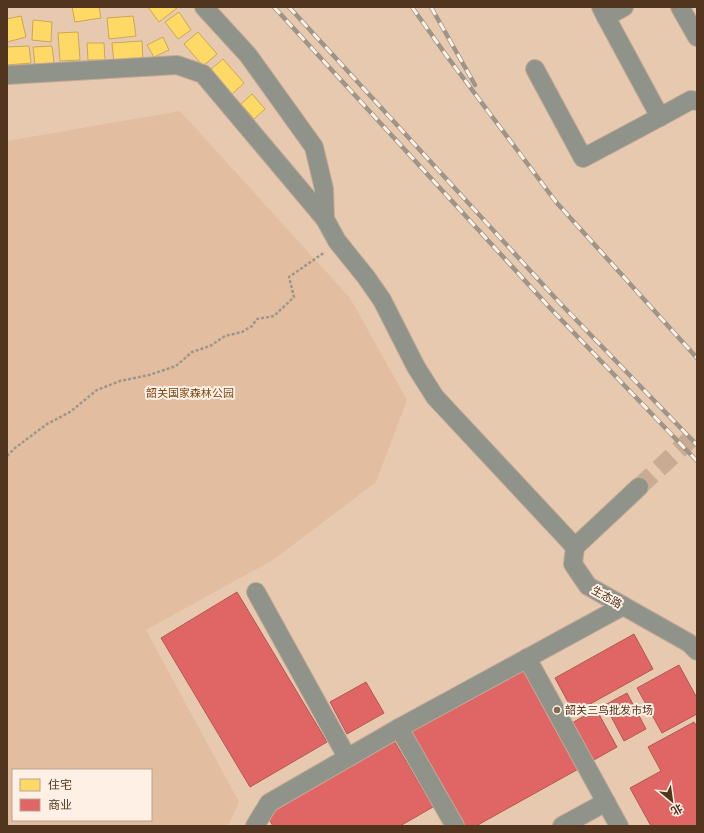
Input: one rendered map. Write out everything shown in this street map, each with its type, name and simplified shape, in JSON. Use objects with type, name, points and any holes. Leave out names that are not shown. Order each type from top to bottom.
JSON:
[{"type":"street","points":[[204,7],[248,55],[314,148],[324,189],[325,219]]},
{"type":"street","points":[[624,7],[604,12],[660,117]]},
{"type":"street","points":[[680,7],[697,36]]},
{"type":"street","points":[[7,75],[177,65],[203,74],[325,219],[338,241],[382,300],[416,367],[435,397],[575,547],[639,487]]},
{"type":"street","points":[[535,69],[582,158],[691,100],[697,101]]},
{"type":"street","name":"生态路","points":[[575,547],[573,564],[588,586],[689,643],[697,651]]},
{"type":"street","points":[[256,592],[347,757]]},
{"type":"street","points":[[255,826],[269,803],[399,728],[623,606]]},
{"type":"street","points":[[527,658],[619,826]]},
{"type":"street","points":[[399,728],[455,826]]},
{"type":"street","points":[[562,826],[606,802]]},
{"type":"path","points":[[7,456],[15,448],[47,424],[70,412],[96,390],[176,366],[192,352],[210,346],[225,336],[242,332],[252,326],[257,319],[274,316],[294,297],[289,277],[338,241]]},
{"type":"green space","name":"韶关国家森林公园","points":[[180,111],[350,298],[407,400],[376,482],[273,560],[146,630],[239,802],[228,826],[7,826],[7,141]]},
{"type":"building: 住宅","points":[[72,7],[99,7],[101,18],[75,22]]},
{"type":"building: 住宅","points":[[148,7],[176,7],[177,8],[159,22]]},
{"type":"building: 住宅","points":[[179,12],[191,30],[178,39],[165,22]]},
{"type":"building: 住宅","points":[[21,16],[26,37],[7,42],[7,19]]},
{"type":"building: 住宅","points":[[133,16],[136,36],[109,39],[107,18]]},
{"type":"building: 住宅","points":[[33,20],[52,22],[51,42],[32,40]]},
{"type":"building: 住宅","points":[[78,32],[80,60],[60,61],[58,33]]},
{"type":"building: 住宅","points":[[198,32],[217,54],[203,66],[184,44]]},
{"type":"building: 住宅","points":[[163,37],[169,50],[154,57],[147,45]]},
{"type":"building: 住宅","points":[[142,41],[143,61],[114,64],[112,43]]},
{"type":"building: 住宅","points":[[87,43],[104,43],[105,60],[88,60]]},
{"type":"building: 住宅","points":[[29,46],[31,63],[7,65],[7,47]]},
{"type":"building: 住宅","points":[[52,46],[54,63],[35,65],[33,47]]},
{"type":"building: 住宅","points":[[223,59],[244,83],[231,95],[210,70]]},
{"type":"building: 住宅","points":[[252,94],[265,109],[254,119],[241,104]]},
{"type":"building: 商业","points":[[237,592],[327,742],[250,787],[161,638]]},
{"type":"building: 商业","points":[[634,634],[653,669],[574,713],[555,678]]},
{"type":"building: 商业","points":[[679,665],[697,698],[697,714],[662,733],[637,688]]},
{"type":"building: 商业","points":[[526,666],[582,767],[476,826],[464,826],[411,730]]},
{"type":"building: 商业","points":[[366,682],[384,713],[347,734],[330,702]]},
{"type":"building: 商业","points":[[627,693],[646,729],[624,741],[605,705]]},
{"type":"building: 商业","points":[[596,709],[617,747],[592,761],[572,723]]},
{"type":"building: 商业","points":[[694,722],[697,727],[697,826],[651,826],[630,788],[661,771],[648,747]]},
{"type":"building: 商业","points":[[393,739],[433,807],[400,826],[273,826],[266,814]]},
{"type":"tunnel","points":[[639,487],[697,433]]},
{"type":"railway","points":[[274,7],[550,308],[697,461]]},
{"type":"railway","points":[[289,7],[558,301],[697,445]]},
{"type":"railway","points":[[412,7],[556,202],[697,358]]},
{"type":"railway","points":[[431,7],[475,85]]},
{"type":"place","name":"韶关三鸟批发市场","points":[[557,710]]}]
